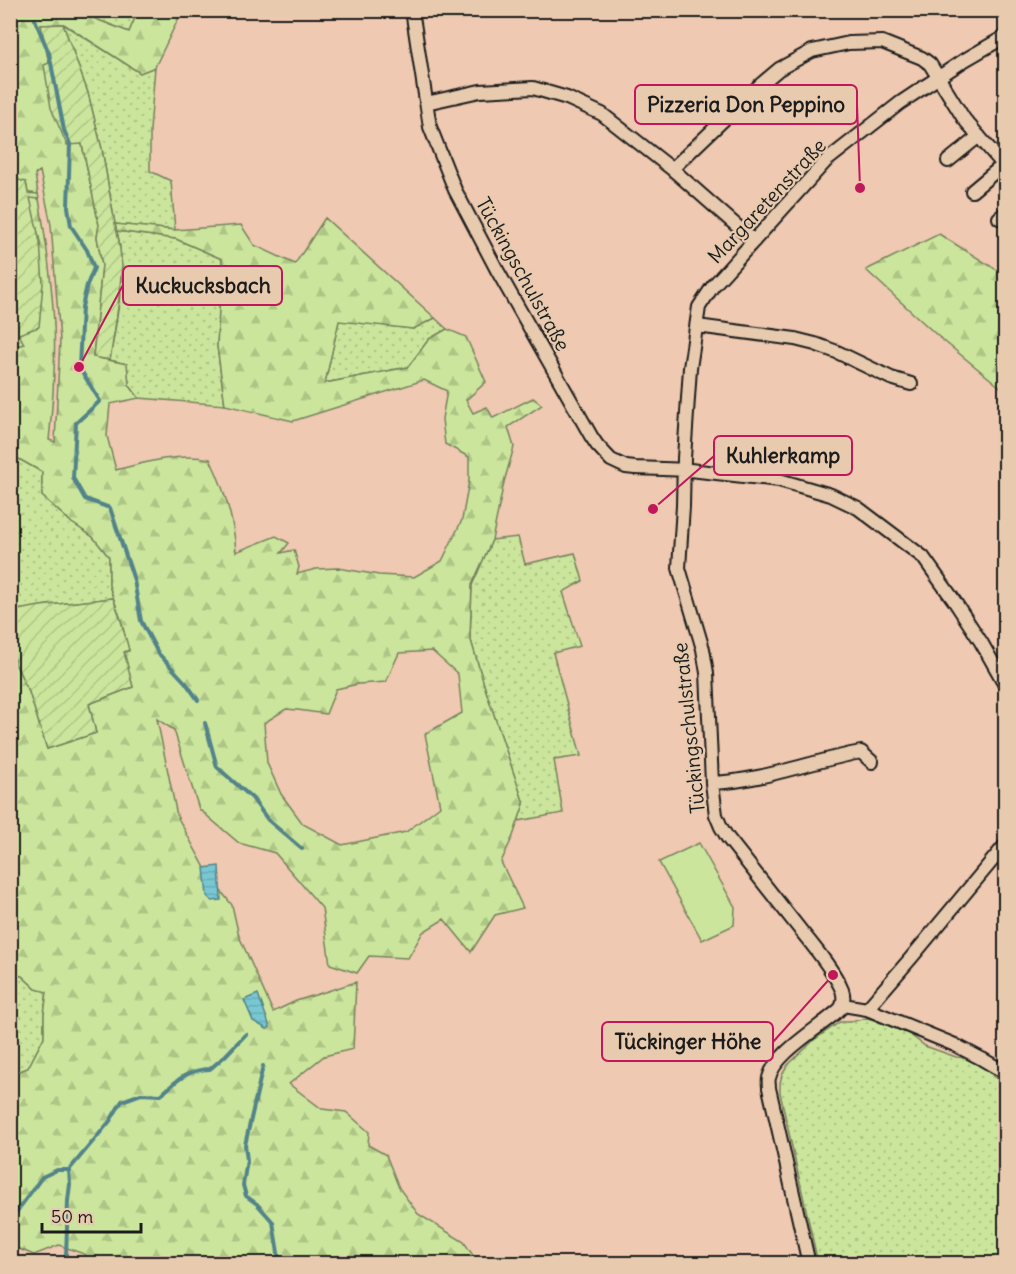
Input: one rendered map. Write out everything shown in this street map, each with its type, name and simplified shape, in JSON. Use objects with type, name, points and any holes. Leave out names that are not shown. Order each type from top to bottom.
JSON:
[{"type":"street","name":"Tückingschulstraße","points":[[412,10],[430,127],[455,190],[502,280],[597,445],[611,460],[626,467],[684,470],[679,568],[697,624],[707,673],[712,783],[716,815],[734,846],[833,975],[843,993],[843,1005]]},
{"type":"street","name":"Margaretenstraße","points":[[684,470],[690,368],[699,307],[714,286],[826,161],[900,103],[1005,36]]},
{"type":"street","points":[[672,169],[779,69],[812,51],[849,43],[882,42],[922,58],[930,64],[964,119],[1004,167],[972,191]]},
{"type":"street","points":[[426,103],[480,92],[533,87],[567,98],[602,114],[672,169],[754,241]]},
{"type":"street","points":[[948,160],[979,136]]},
{"type":"street","points":[[697,326],[795,339],[815,344],[891,378],[911,384]]},
{"type":"street","points":[[684,470],[778,480],[831,495],[858,508],[923,557],[981,642],[1005,686]]},
{"type":"street","points":[[712,783],[731,783],[761,777],[861,752],[872,762]]},
{"type":"street","points":[[867,1009],[1005,844]]},
{"type":"street","points":[[809,1263],[769,1088],[769,1077],[776,1064],[793,1046],[832,1017],[843,1005],[867,1009],[955,1045],[1005,1073]]},
{"type":"green space","points":[[11,11],[75,11],[129,32],[138,11],[182,11],[155,67],[140,73],[64,24],[41,25],[49,63],[82,144],[99,225],[97,237],[102,265],[93,357],[127,364],[129,385],[139,398],[110,404],[107,436],[116,470],[174,458],[210,459],[228,504],[236,552],[276,536],[289,543],[281,553],[294,550],[299,567],[297,574],[316,569],[338,568],[379,575],[414,577],[442,561],[462,520],[469,481],[469,457],[445,444],[442,419],[447,391],[424,380],[293,421],[225,405],[217,346],[222,259],[176,239],[117,231],[115,224],[175,230],[241,225],[254,245],[295,264],[325,218],[435,318],[413,329],[339,321],[325,383],[408,367],[429,339],[447,329],[466,337],[486,382],[466,400],[473,413],[487,407],[493,418],[533,398],[542,405],[508,427],[514,447],[492,540],[472,585],[470,637],[524,804],[501,862],[523,908],[495,915],[471,952],[444,919],[423,932],[408,958],[369,956],[357,973],[330,964],[322,908],[275,853],[239,843],[199,809],[174,730],[157,719],[177,816],[210,877],[232,905],[239,936],[273,1012],[296,1001],[356,982],[353,1049],[324,1056],[289,1084],[322,1109],[346,1112],[369,1132],[368,1145],[386,1155],[399,1188],[418,1214],[464,1242],[478,1263],[91,1264],[84,1254],[59,1245],[34,1255],[19,1249],[11,1262],[11,1069],[20,1071],[28,1068],[44,1037],[47,992],[36,989],[22,976],[11,974],[11,640],[15,663],[29,692],[47,749],[96,733],[89,704],[133,687],[124,652],[129,651],[109,585],[109,557],[93,537],[72,523],[42,496],[42,472],[19,459],[11,458],[11,347],[24,344],[18,334],[40,242],[29,197],[39,199],[50,277],[55,353],[49,440],[55,442],[60,340],[51,225],[40,171],[35,174],[38,194],[28,193],[26,182],[14,179],[11,175]],"holes":[[[432,651],[458,674],[462,713],[425,734],[440,806],[406,832],[342,845],[303,824],[281,794],[267,763],[264,723],[286,709],[326,714],[336,689],[358,684],[386,682],[399,653]]]},
{"type":"green space","points":[[75,11],[138,11],[129,32]]},
{"type":"green space","points":[[63,24],[140,73],[155,67],[150,130],[150,171],[171,181],[175,230],[115,224],[102,149],[88,93]]},
{"type":"green space","points":[[63,24],[88,93],[102,149],[119,241],[122,266],[110,360],[93,357],[102,265],[97,237],[99,225],[82,144],[67,145],[51,108],[44,65],[49,63],[41,25]]},
{"type":"green space","points":[[11,175],[15,179],[26,182],[28,193],[38,194],[39,199],[30,198],[40,242],[43,284],[39,327],[19,334],[24,344],[11,347]]},
{"type":"green space","points":[[117,231],[176,239],[222,259],[217,346],[225,405],[139,398],[129,385],[127,364],[110,360],[121,279]]},
{"type":"green space","points":[[939,234],[1005,275],[1005,391],[939,337],[866,270]]},
{"type":"green space","points":[[435,318],[447,329],[429,339],[408,367],[325,383],[339,320],[413,329]]},
{"type":"green space","points":[[11,458],[19,459],[42,472],[42,496],[72,523],[93,537],[109,557],[109,585],[113,598],[40,606],[11,640]]},
{"type":"green space","points":[[518,537],[525,564],[575,553],[583,581],[563,592],[580,646],[553,653],[581,756],[554,760],[563,813],[518,821],[524,804],[470,637],[472,585],[492,540]]},
{"type":"green space","points":[[113,598],[129,650],[124,652],[133,687],[89,704],[96,733],[47,749],[29,692],[15,663],[12,611]]},
{"type":"green space","points":[[699,843],[735,907],[734,925],[702,940],[659,862]]},
{"type":"green space","points":[[10,974],[22,976],[36,989],[47,991],[44,1037],[28,1068],[20,1071],[11,1069]]},
{"type":"green space","points":[[867,1018],[909,1034],[925,1046],[956,1057],[966,1058],[985,1068],[1005,1085],[1005,1263],[818,1263],[780,1093],[780,1083],[788,1065],[814,1040],[840,1022]]},
{"type":"water","points":[[219,866],[221,900],[212,901],[207,896],[204,868]]},
{"type":"water","points":[[258,994],[270,1027],[267,1029],[253,1021],[244,1000]]},
{"type":"waterway","points":[[35,20],[49,53],[64,130],[70,144],[68,207],[71,226],[87,250],[94,268],[82,307],[79,367],[100,401],[76,423],[73,478],[85,499],[110,508],[134,580],[141,621],[158,653],[186,683],[198,700]]},
{"type":"waterway","points":[[205,723],[217,767],[252,798],[268,820],[302,849]]},
{"type":"waterway","points":[[12,1218],[42,1177],[57,1170],[69,1170],[110,1121],[122,1101],[141,1094],[161,1095],[189,1074],[210,1069],[246,1034]]},
{"type":"waterway","points":[[263,1066],[245,1145],[247,1160],[243,1185],[246,1196],[257,1204],[273,1222],[279,1259],[276,1264]]},
{"type":"waterway","points":[[66,1255],[69,1170]]},
{"type":"place","name":"Pizzeria Don Peppino","points":[[860,188]]},
{"type":"place","name":"Kuckucksbach","points":[[79,367]]},
{"type":"place","name":"Kuhlerkamp","points":[[653,509]]},
{"type":"place","name":"Tückinger Höhe","points":[[833,975]]}]
